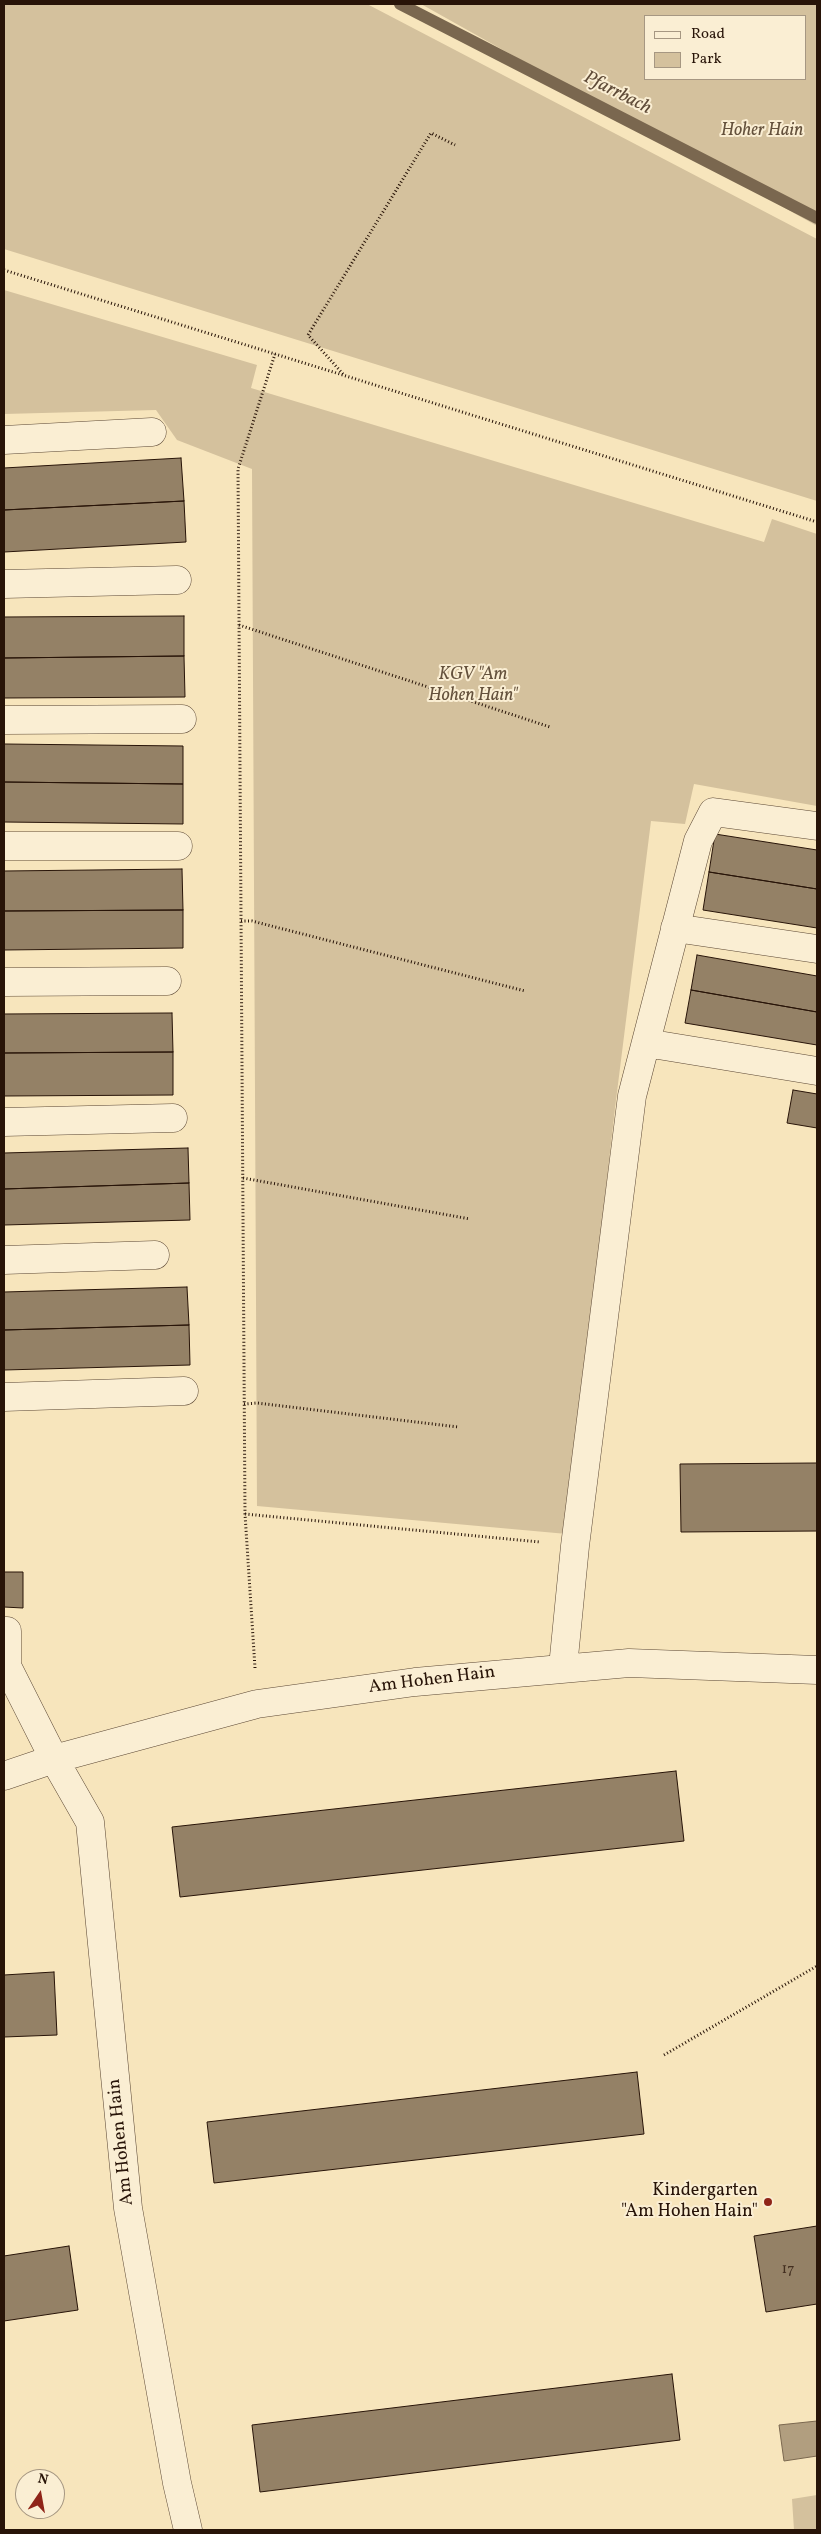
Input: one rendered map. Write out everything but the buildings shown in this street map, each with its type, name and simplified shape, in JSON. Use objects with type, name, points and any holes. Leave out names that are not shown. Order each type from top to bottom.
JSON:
[{"type":"street","points":[[4,440],[152,432]]},
{"type":"street","points":[[4,584],[177,580]]},
{"type":"street","points":[[4,720],[182,719]]},
{"type":"street","points":[[563,1667],[575,1546],[632,1096],[698,841],[713,812],[817,826]]},
{"type":"street","points":[[4,846],[178,846]]},
{"type":"street","points":[[675,928],[817,949]]},
{"type":"street","points":[[4,982],[167,981]]},
{"type":"street","points":[[646,1043],[817,1071]]},
{"type":"street","points":[[4,1122],[173,1118]]},
{"type":"street","points":[[4,1260],[155,1255]]},
{"type":"street","points":[[4,1397],[184,1391]]},
{"type":"street","points":[[4,1631],[7,1631],[7,1666],[54,1759]]},
{"type":"street","name":"Am Hohen Hain","points":[[4,1776],[54,1759],[257,1704],[415,1682],[563,1667],[629,1663],[817,1670]]},
{"type":"street","name":"Am Hohen Hain","points":[[54,1759],[90,1822],[128,2208],[177,2484],[188,2530]]},
{"type":"path","points":[[344,375],[308,335],[431,133],[455,145]]},
{"type":"path","points":[[4,270],[817,522]]},
{"type":"path","points":[[257,1704],[245,1514],[238,469],[275,354]]},
{"type":"path","points":[[239,625],[550,727]]},
{"type":"path","points":[[241,921],[252,921],[526,991]]},
{"type":"path","points":[[243,1178],[470,1219]]},
{"type":"path","points":[[244,1404],[257,1403],[458,1427]]},
{"type":"path","points":[[245,1514],[575,1546]]},
{"type":"path","points":[[664,2055],[817,1966]]},
{"type":"green space","points":[[4,4],[367,4],[817,239],[817,501],[4,249]]},
{"type":"green space","name":"Hoher Hain","points":[[421,4],[817,4],[817,226]]},
{"type":"green space","name":"KGV \"Am Hohen Hain\"","points":[[4,290],[257,365],[251,388],[764,542],[772,519],[817,534],[817,806],[694,784],[685,824],[651,821],[615,1108],[567,1534],[257,1506],[252,469],[177,440],[156,410],[4,414]]},
{"type":"green space","points":[[817,2495],[817,2530],[794,2530],[792,2499]]},
{"type":"shaded area","points":[[817,2421],[817,2456],[784,2461],[779,2425]]},
{"type":"waterway","name":"Pfarrbach","points":[[400,4],[817,218]]},
{"type":"place","name":"Kindergarten \"Am Hohen Hain\"","points":[[768,2202]]}]
